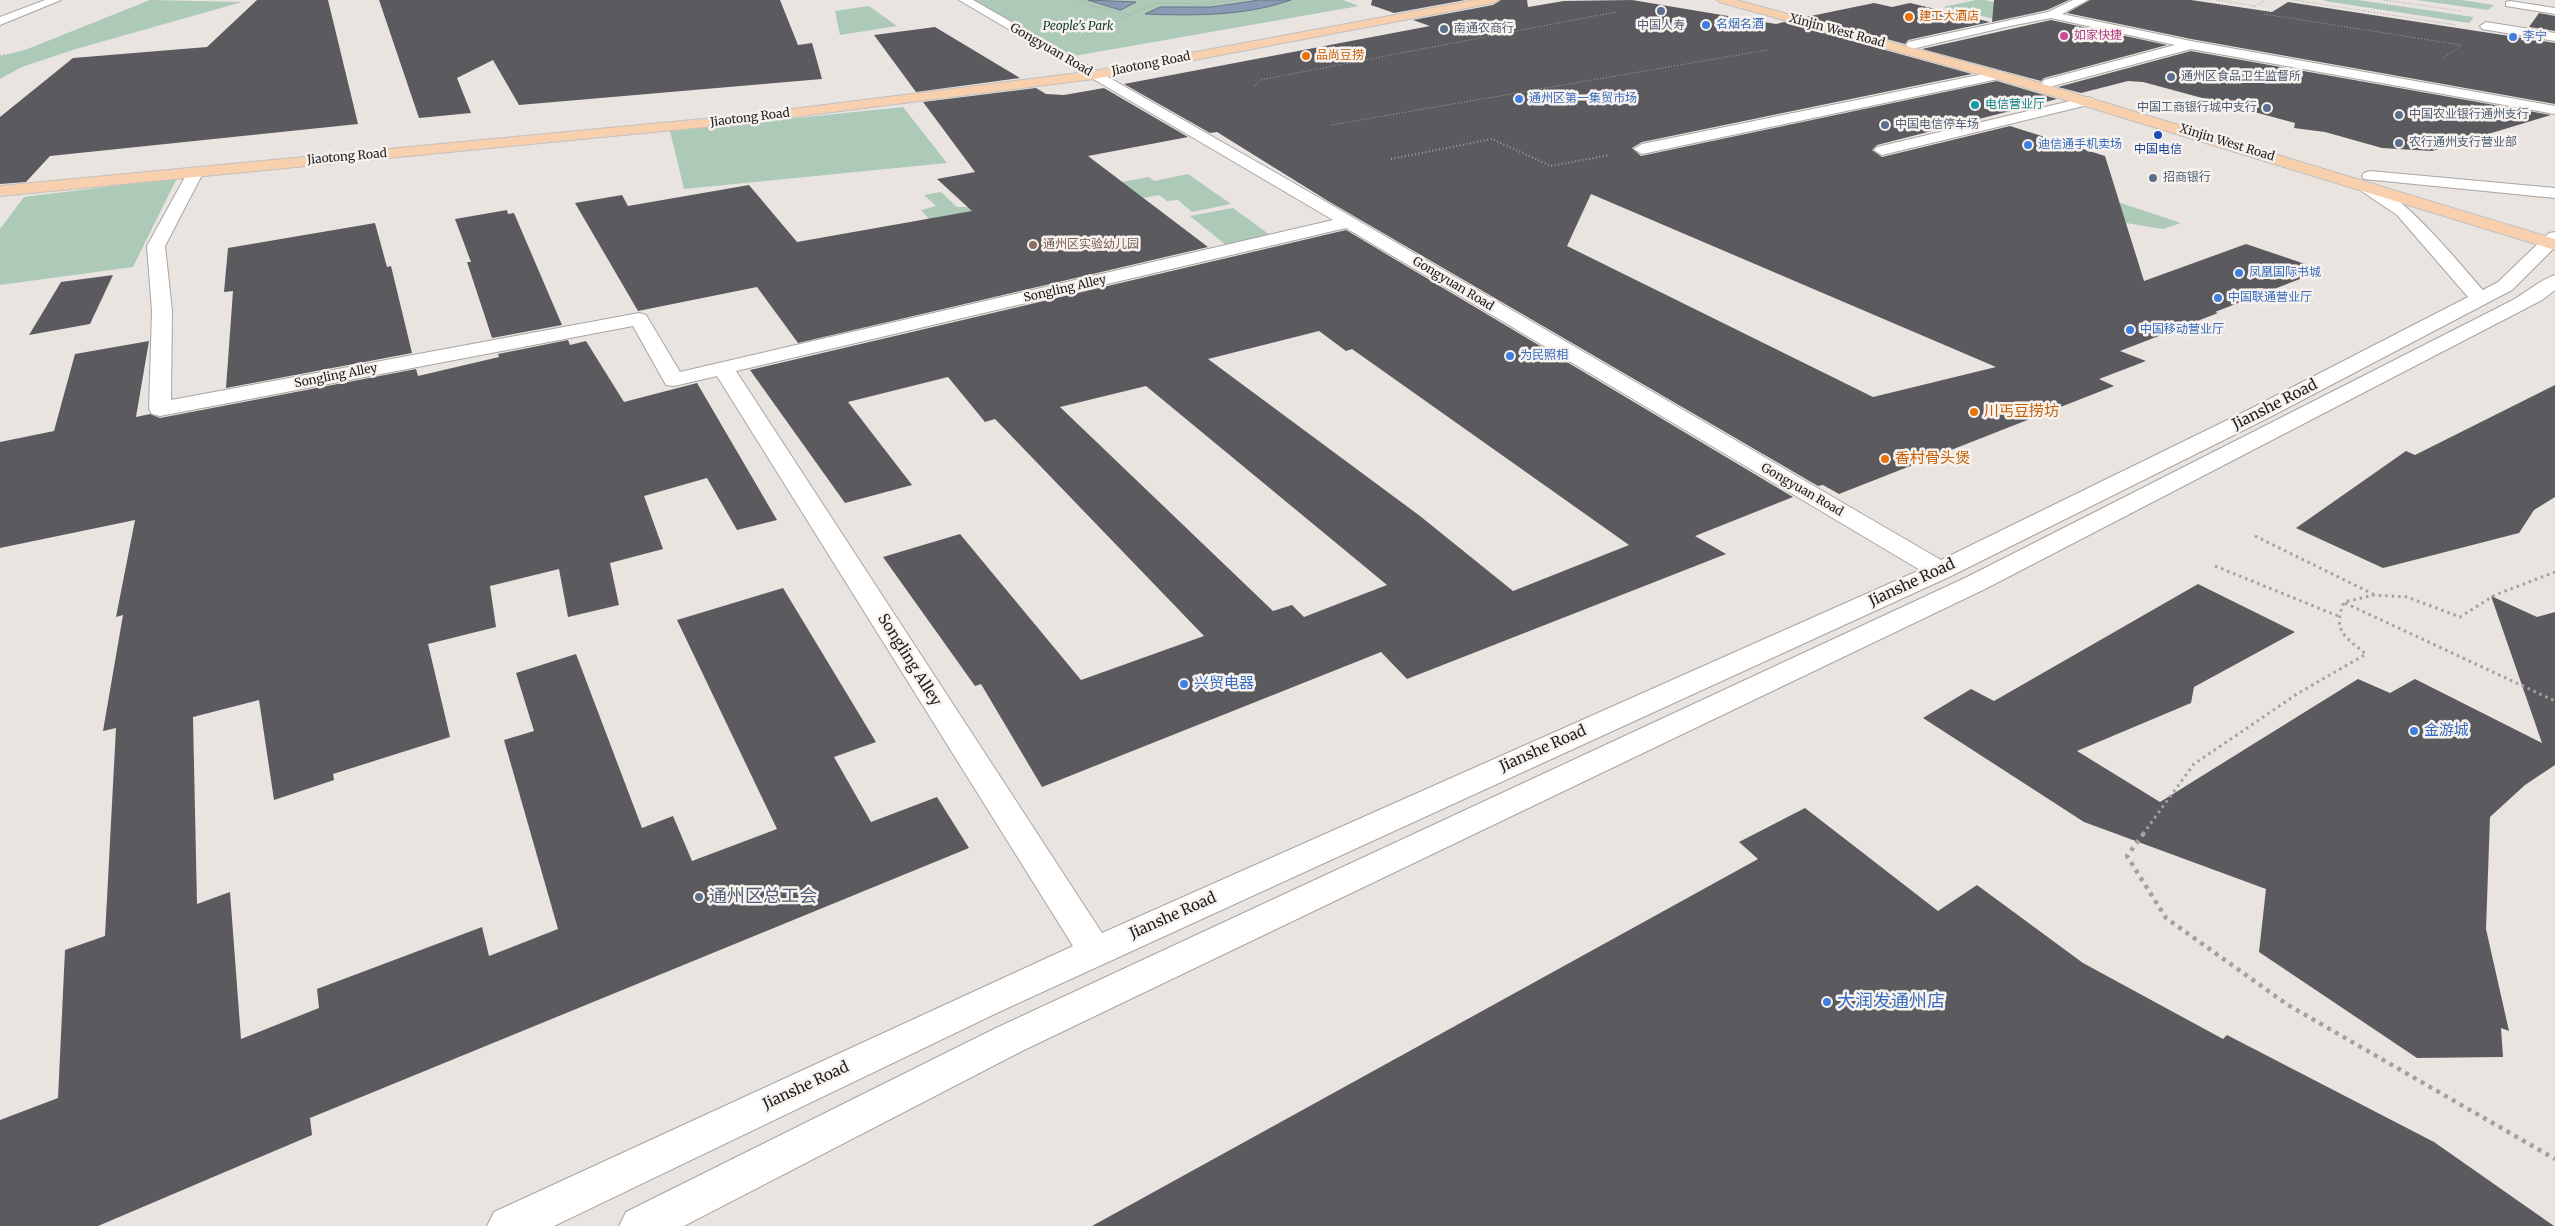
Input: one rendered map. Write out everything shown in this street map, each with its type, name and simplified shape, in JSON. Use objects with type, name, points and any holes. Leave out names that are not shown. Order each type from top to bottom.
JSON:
[{"type":"main road","name":"Jiaotong Road","points":[[1124,55],[1425,0]]},
{"type":"main road","name":"Jiaotong Road","points":[[0,191],[196,171],[538,141],[745,119],[1094,68],[1493,0]]},
{"type":"main road","name":"Xinjin West Road","points":[[1723,0],[1998,75],[2366,181]]},
{"type":"main road","name":"Xinjin West Road","points":[[1746,0],[2049,83],[2553,239]]},
{"type":"main road","name":"Jiaotong Road","points":[[997,73],[1075,64],[1094,68]]},
{"type":"main road","name":"Jiaotong Road","points":[[0,177],[607,118]]},
{"type":"street","points":[[0,21],[55,0]]},
{"type":"street","name":"Gongyuan Road","points":[[965,0],[1075,64]]},
{"type":"street","points":[[1912,45],[2010,22],[2051,15],[2082,0]]},
{"type":"street","points":[[2510,4],[2555,10]]},
{"type":"street","points":[[2051,15],[2191,45],[2555,110]]},
{"type":"street","points":[[2484,28],[2555,37]]},
{"type":"street","points":[[2049,83],[2191,45]]},
{"type":"street","name":"Gongyuan Road","points":[[1094,68],[1348,222],[1940,571]]},
{"type":"street","points":[[1642,149],[1998,75]]},
{"type":"street","points":[[1882,150],[2087,101]]},
{"type":"street","name":"Songling Alley","points":[[196,171],[156,246],[162,311],[160,409],[639,319],[674,380],[1348,222]]},
{"type":"street","points":[[2366,181],[2555,193]]},
{"type":"street","points":[[2366,181],[2403,210],[2480,299]]},
{"type":"street","name":"Jianshe Road","points":[[509,1226],[1095,951],[1940,571],[2254,416],[2505,286],[2553,239]]},
{"type":"street","name":"Jianshe Road","points":[[641,1226],[1008,1040],[1976,583],[2516,306],[2535,296],[2555,281]]},
{"type":"street","points":[[2516,306],[2555,307]]},
{"type":"street","name":"Songling Alley","points":[[724,368],[1095,951]]},
{"type":"path","points":[[1078,0],[1088,5],[1131,15],[1155,3],[1201,4],[1238,0]]},
{"type":"path","points":[[2216,0],[2256,6]]},
{"type":"path","points":[[2250,9],[2266,0]]},
{"type":"path","points":[[2294,0],[2484,28]]},
{"type":"path","points":[[2264,14],[2460,46],[2484,28],[2496,16],[2384,0]]},
{"type":"path","points":[[1255,86],[1260,80],[1616,12]]},
{"type":"path","points":[[1331,125],[1767,50]]},
{"type":"path","points":[[1391,159],[1492,139],[1551,166],[1642,149]]},
{"type":"path","points":[[2255,536],[2374,595]]},
{"type":"path","points":[[2216,566],[2338,616]]},
{"type":"path","points":[[2344,602],[2374,595],[2406,597],[2460,617],[2495,595],[2555,572]]},
{"type":"path","points":[[2344,602],[2338,616],[2341,633],[2366,654],[2297,694],[2194,764],[2127,856],[2166,918],[2288,1005],[2555,1159]]},
{"type":"path","points":[[2344,602],[2555,701]]},
{"type":"green space","points":[[150,0],[242,2],[76,49],[22,67],[0,79],[0,56],[25,50]]},
{"type":"green space","name":"People's Park","points":[[972,0],[1343,0],[1359,6],[1074,56]]},
{"type":"green space","points":[[1985,0],[2037,13],[1999,20],[1943,7]]},
{"type":"green space","points":[[2325,0],[2358,0],[2474,17],[2469,23]]},
{"type":"green space","points":[[2416,0],[2461,0],[2494,5],[2488,10]]},
{"type":"green space","points":[[869,6],[897,26],[840,35],[835,11]]},
{"type":"green space","points":[[903,107],[947,163],[684,189],[670,131]]},
{"type":"green space","points":[[1958,149],[2181,223],[2163,229],[2120,222]]},
{"type":"green space","points":[[1188,174],[1231,204],[1192,212],[1178,200],[1167,201],[1159,195],[1109,204],[1068,192],[1149,177],[1154,181]]},
{"type":"green space","points":[[177,178],[133,267],[0,285],[0,229],[24,197]]},
{"type":"green space","points":[[941,192],[957,207],[970,207],[993,227],[958,252],[921,210],[936,206],[924,195]]},
{"type":"green space","points":[[1233,208],[1270,235],[1226,245],[1190,216]]},
{"type":"water","points":[[1088,0],[1136,2],[1121,10]]},
{"type":"water","points":[[1260,0],[1291,0],[1256,9],[1219,14],[1145,14],[1160,7],[1211,7]]},
{"type":"building","points":[[257,0],[328,0],[358,124],[50,156],[26,182],[0,184],[0,117],[73,58],[207,47]]},
{"type":"building","points":[[379,0],[780,0],[798,45],[812,43],[822,79],[519,105],[493,60],[457,78],[471,113],[419,118]]},
{"type":"building","points":[[1372,0],[1465,0],[1394,13],[1371,5]]},
{"type":"building","points":[[1501,0],[1527,0],[1528,7],[1564,1],[1632,0],[1776,24],[1784,22],[1972,74],[1642,142],[1632,148],[1641,156],[1997,81],[2057,99],[1877,145],[1872,150],[1882,157],[2010,126],[2105,156],[2144,281],[2246,244],[2323,270],[2120,351],[2146,361],[2099,379],[2114,386],[1839,494],[1823,485],[1818,486],[1328,201],[1217,132],[1210,133],[1124,84],[1430,26],[1413,20],[1493,5]],"holes":[[[1591,194],[1996,367],[1873,397],[1567,246]]]},
{"type":"building","points":[[1994,0],[2069,0],[2047,10],[1992,22]]},
{"type":"building","points":[[2090,0],[2191,0],[2272,12],[2288,2],[2555,43],[2555,104],[2191,39],[2067,13]]},
{"type":"building","points":[[1874,3],[1892,7],[1910,3],[1990,22],[1908,40],[1905,44],[1806,17]]},
{"type":"building","points":[[2539,13],[2555,16],[2555,31],[2529,27]]},
{"type":"building","points":[[2051,20],[2167,45],[2044,78],[2041,81],[1922,49]]},
{"type":"building","points":[[935,27],[1020,78],[916,92],[874,35]]},
{"type":"building","points":[[2191,51],[2551,115],[2432,151],[2382,148],[2325,132],[2294,128],[2295,123],[2143,82],[2128,81],[2081,93],[2058,87]]},
{"type":"building","points":[[1036,88],[1046,94],[1064,95],[1104,88],[1188,137],[1088,156],[1208,247],[798,343],[757,287],[638,311],[575,203],[622,195],[628,206],[749,185],[797,242],[972,211],[937,179],[975,172],[923,102]]},
{"type":"building","points":[[507,210],[508,214],[514,213],[562,325],[492,338],[467,262],[471,262],[455,219]]},
{"type":"building","points":[[375,223],[387,267],[391,266],[412,353],[226,388],[233,291],[224,292],[228,248]]},
{"type":"building","points":[[1346,230],[1793,497],[1695,536],[1726,554],[1407,679],[1381,652],[1042,787],[981,684],[975,686],[883,557],[960,534],[1081,680],[1204,636],[995,419],[985,422],[948,377],[848,402],[912,485],[845,503],[750,370]],"holes":[[[1319,331],[1346,351],[1352,349],[1629,545],[1513,591],[1420,516],[1208,359]],[[1146,386],[1387,585],[1304,617],[1292,605],[1273,611],[1060,407]]]},
{"type":"building","points":[[113,275],[90,324],[29,335],[61,282]]},
{"type":"building","points":[[568,340],[570,345],[586,341],[624,402],[697,383],[777,520],[737,530],[707,478],[644,496],[663,549],[610,563],[619,605],[568,617],[559,569],[490,586],[496,627],[428,644],[450,737],[333,774],[334,780],[274,800],[259,700],[193,717],[197,904],[230,892],[241,1039],[319,1008],[317,989],[482,927],[489,956],[558,929],[504,740],[534,731],[516,673],[576,654],[642,828],[673,816],[692,861],[777,829],[677,620],[783,588],[876,742],[834,757],[871,822],[937,797],[969,848],[310,1118],[312,1135],[98,1226],[0,1226],[0,1120],[58,1098],[65,950],[105,936],[116,728],[103,731],[123,615],[116,617],[135,520],[0,548],[0,442],[54,431],[75,354],[149,341],[136,417],[150,414],[160,418],[416,369],[418,376],[499,357],[498,354]]},
{"type":"building","points":[[2555,385],[2555,497],[2534,510],[2519,533],[2383,568],[2296,528],[2406,451],[2415,455]]},
{"type":"building","name":"金游城","points":[[2198,584],[2295,632],[2194,687],[2191,703],[2077,751],[2160,802],[2358,679],[2390,693],[2415,679],[2542,743],[2491,596],[2537,617],[2555,612],[2555,765],[2525,785],[2490,817],[2486,929],[2509,1031],[2501,1028],[2503,1057],[2417,1058],[2259,952],[2266,889],[2084,822],[1923,718],[1971,689],[1994,701]]},
{"type":"building","name":"大润发通州店","points":[[1805,808],[1938,911],[1977,885],[2083,963],[2223,1039],[2227,1035],[2434,1142],[2554,1226],[1092,1226],[1758,859],[1739,842]]},
{"type":"place","name":"中国人寿","points":[[1661,11]]},
{"type":"place","name":"建工大酒店","points":[[1909,17]]},
{"type":"place","name":"名烟名酒","points":[[1706,25]]},
{"type":"place","name":"南通农商行","points":[[1444,29]]},
{"type":"place","name":"如家快捷","points":[[2064,36]]},
{"type":"place","name":"李宁","points":[[2513,37]]},
{"type":"place","name":"品尚豆捞","points":[[1306,56]]},
{"type":"place","name":"通州区食品卫生监督所","points":[[2171,77]]},
{"type":"place","name":"通州区第一集贸市场","points":[[1519,99]]},
{"type":"place","name":"电信营业厅","points":[[1975,105]]},
{"type":"place","name":"中国工商银行城中支行","points":[[2267,108]]},
{"type":"place","name":"中国农业银行通州支行","points":[[2399,115]]},
{"type":"place","name":"中国电信停车场","points":[[1885,125]]},
{"type":"place","name":"中国电信","points":[[2158,135]]},
{"type":"place","name":"农行通州支行营业部","points":[[2399,143]]},
{"type":"place","name":"迪信通手机卖场","points":[[2028,145]]},
{"type":"place","name":"招商银行","points":[[2153,178]]},
{"type":"place","name":"通州区实验幼儿园","points":[[1033,245]]},
{"type":"place","name":"凤凰国际书城","points":[[2239,273]]},
{"type":"place","name":"中国联通营业厅","points":[[2218,298]]},
{"type":"place","name":"中国移动营业厅","points":[[2130,330]]},
{"type":"place","name":"为民照相","points":[[1510,356]]},
{"type":"place","name":"川丐豆捞坊","points":[[1974,412]]},
{"type":"place","name":"香村骨头煲","points":[[1885,459]]},
{"type":"place","name":"兴贸电器","points":[[1184,684]]},
{"type":"place","name":"金游城","points":[[2414,731]]},
{"type":"place","name":"通州区总工会","points":[[699,897]]},
{"type":"place","name":"大润发通州店","points":[[1827,1002]]}]
